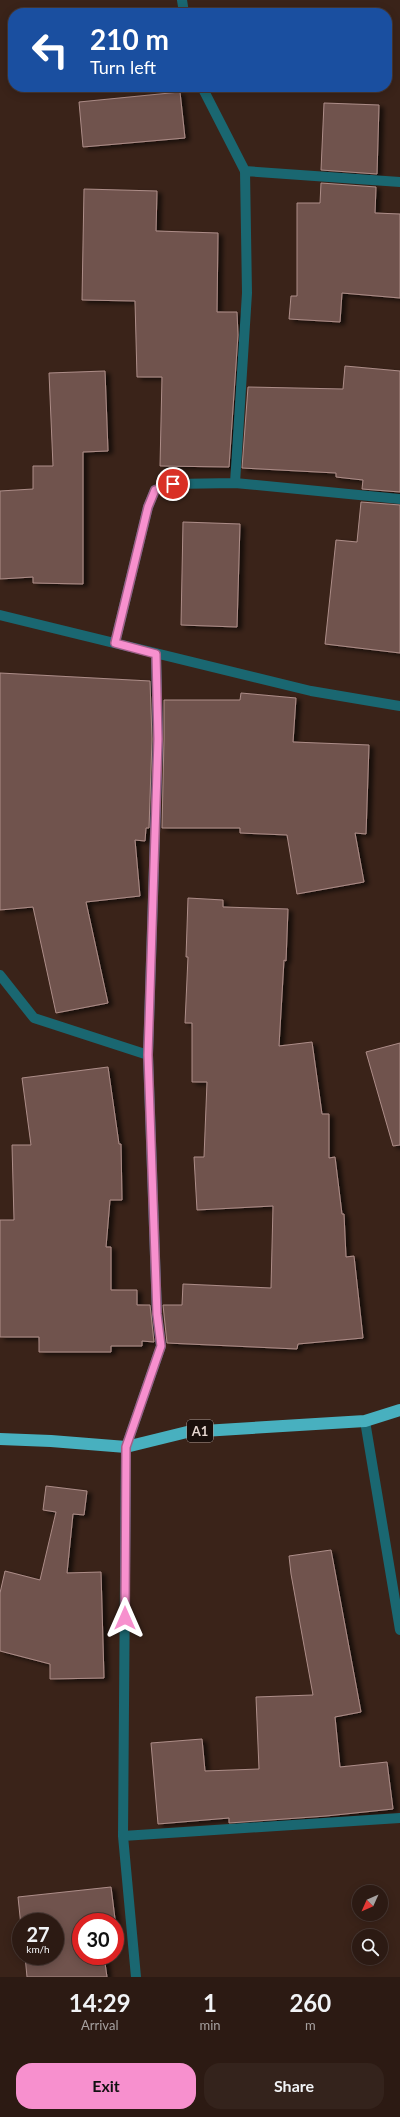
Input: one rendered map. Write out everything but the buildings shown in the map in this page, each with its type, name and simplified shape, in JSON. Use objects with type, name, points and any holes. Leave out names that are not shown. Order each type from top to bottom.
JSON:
[{"type":"highway","name":"A1","points":[[0,1439],[51,1441],[126,1447],[187,1432],[365,1421],[400,1410]]},
{"type":"street","points":[[205,92],[245,171],[248,293],[235,484]]},
{"type":"street","points":[[245,171],[400,182]]},
{"type":"street","points":[[115,643],[148,507],[155,490],[173,484],[235,484],[400,500]]},
{"type":"street","points":[[0,615],[311,691],[400,706]]},
{"type":"street","points":[[136,1977],[123,1836],[126,1447],[161,1346],[157,1314],[148,1055],[158,739],[156,654]]},
{"type":"street","points":[[0,975],[34,1018],[148,1055]]},
{"type":"street","points":[[365,1421],[400,1630]]},
{"type":"street","points":[[123,1836],[400,1818]]},
{"type":"route","points":[[125,1618],[126,1447],[161,1346],[157,1314],[148,1055],[158,739],[156,654],[115,643],[148,507],[155,490],[173,484]]}]
